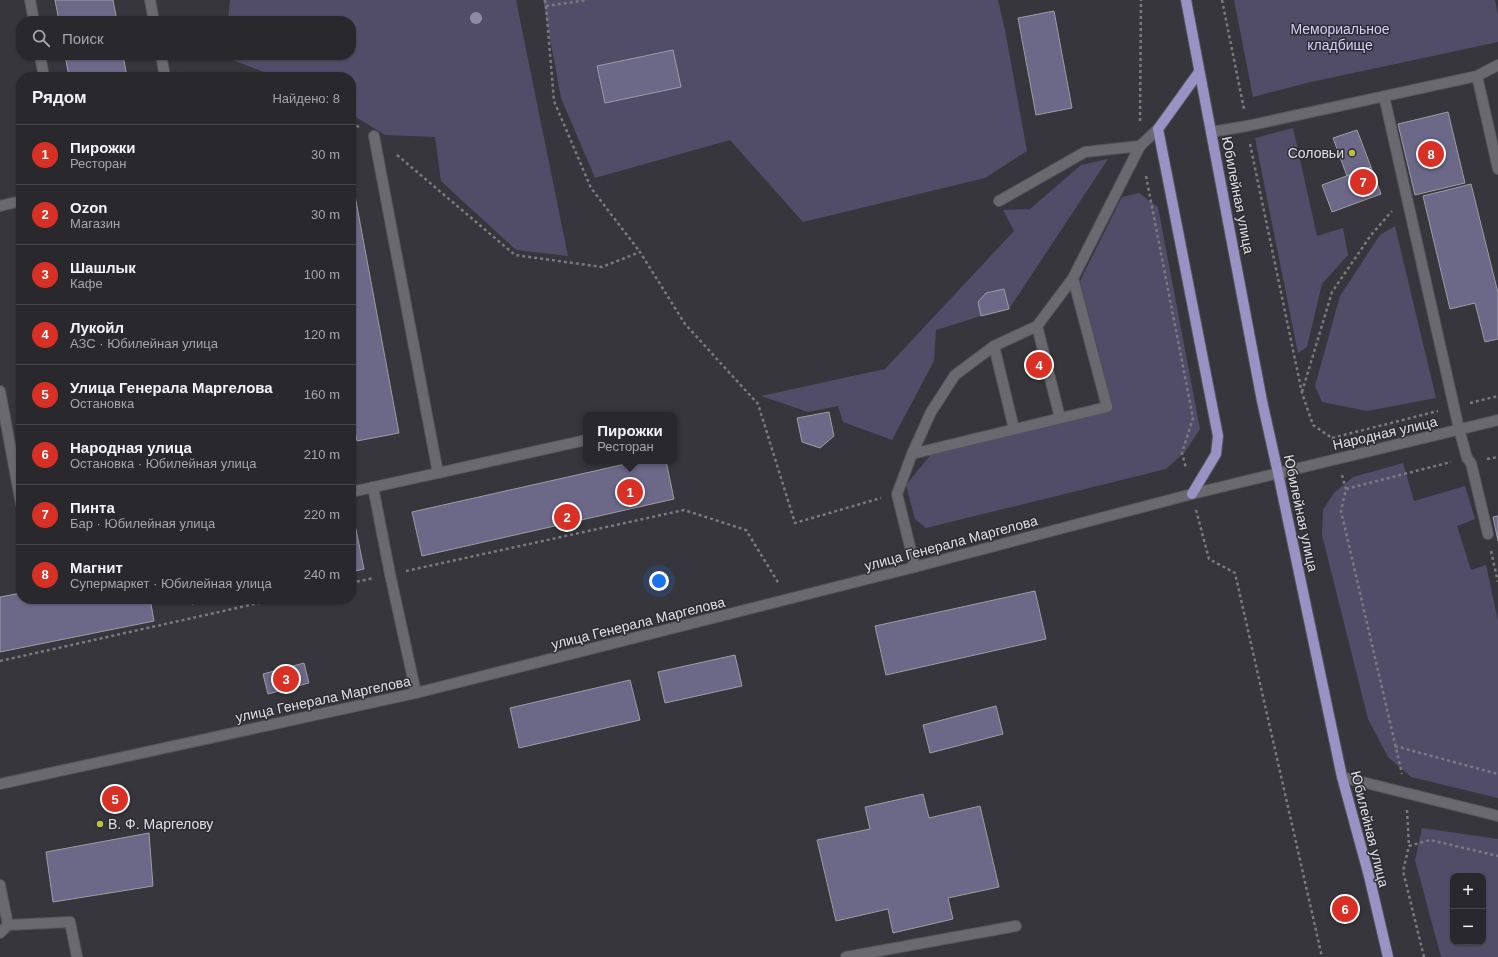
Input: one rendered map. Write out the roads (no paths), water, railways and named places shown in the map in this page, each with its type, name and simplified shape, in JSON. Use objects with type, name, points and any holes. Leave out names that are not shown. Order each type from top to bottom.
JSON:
[{"type":"main road","name":"Юбилейная улица","points":[[1186,0],[1262,401],[1342,777],[1369,876],[1388,957]]},
{"type":"main road","points":[[1192,494],[1216,454],[1218,436],[1158,129],[1199,72]]},
{"type":"street","points":[[30,0],[33,16]]},
{"type":"street","points":[[150,0],[153,16]]},
{"type":"street","points":[[41,60],[43,72]]},
{"type":"street","points":[[162,60],[164,72]]},
{"type":"street","points":[[1211,132],[1247,126],[1477,76],[1498,65]]},
{"type":"street","points":[[1477,76],[1498,169]]},
{"type":"street","points":[[1384,96],[1459,430],[1467,458],[1471,463],[1488,534]]},
{"type":"street","points":[[915,567],[897,494],[912,454],[931,412],[955,375],[994,346],[1037,326],[1073,278],[1140,146],[1158,129]]},
{"type":"street","points":[[374,136],[438,473]]},
{"type":"street","points":[[999,201],[1085,152],[1140,146]]},
{"type":"street","points":[[0,206],[16,202]]},
{"type":"street","points":[[912,454],[1107,407],[1073,278]]},
{"type":"street","points":[[1037,326],[1060,418]]},
{"type":"street","points":[[994,346],[1014,429]]},
{"type":"street","points":[[0,391],[16,477]]},
{"type":"street","name":"Народная улица","points":[[1278,473],[1498,420]]},
{"type":"street","points":[[356,491],[583,441]]},
{"type":"street","name":"улица Генерала Маргелова","points":[[0,784],[416,693],[915,567],[1192,494],[1278,473]]},
{"type":"street","points":[[374,487],[390,574],[416,693]]},
{"type":"street","points":[[1342,777],[1498,816]]},
{"type":"street","points":[[0,886],[8,925]]},
{"type":"street","points":[[0,933],[8,925],[70,922],[77,957]]},
{"type":"street","points":[[846,957],[1016,926]]},
{"type":"place","name":"Соловьи","points":[[1352,153]]},
{"type":"place","name":"Магнит","points":[[1431,154]]},
{"type":"place","name":"Пинта","points":[[1363,182]]},
{"type":"place","name":"Лукойл","points":[[1039,365]]},
{"type":"place","name":"Пирожки","points":[[630,492]]},
{"type":"place","name":"Ozon","points":[[567,517]]},
{"type":"place","name":"Шашлык","points":[[286,679]]},
{"type":"place","name":"Улица Генерала Маргелова","points":[[115,799]]},
{"type":"place","name":"В. Ф. Маргелову","points":[[100,824]]},
{"type":"place","name":"Народная улица","points":[[1345,909]]},
{"type":"park label","name":"Мемориальное кладбище","points":[[1340,38]]}]
